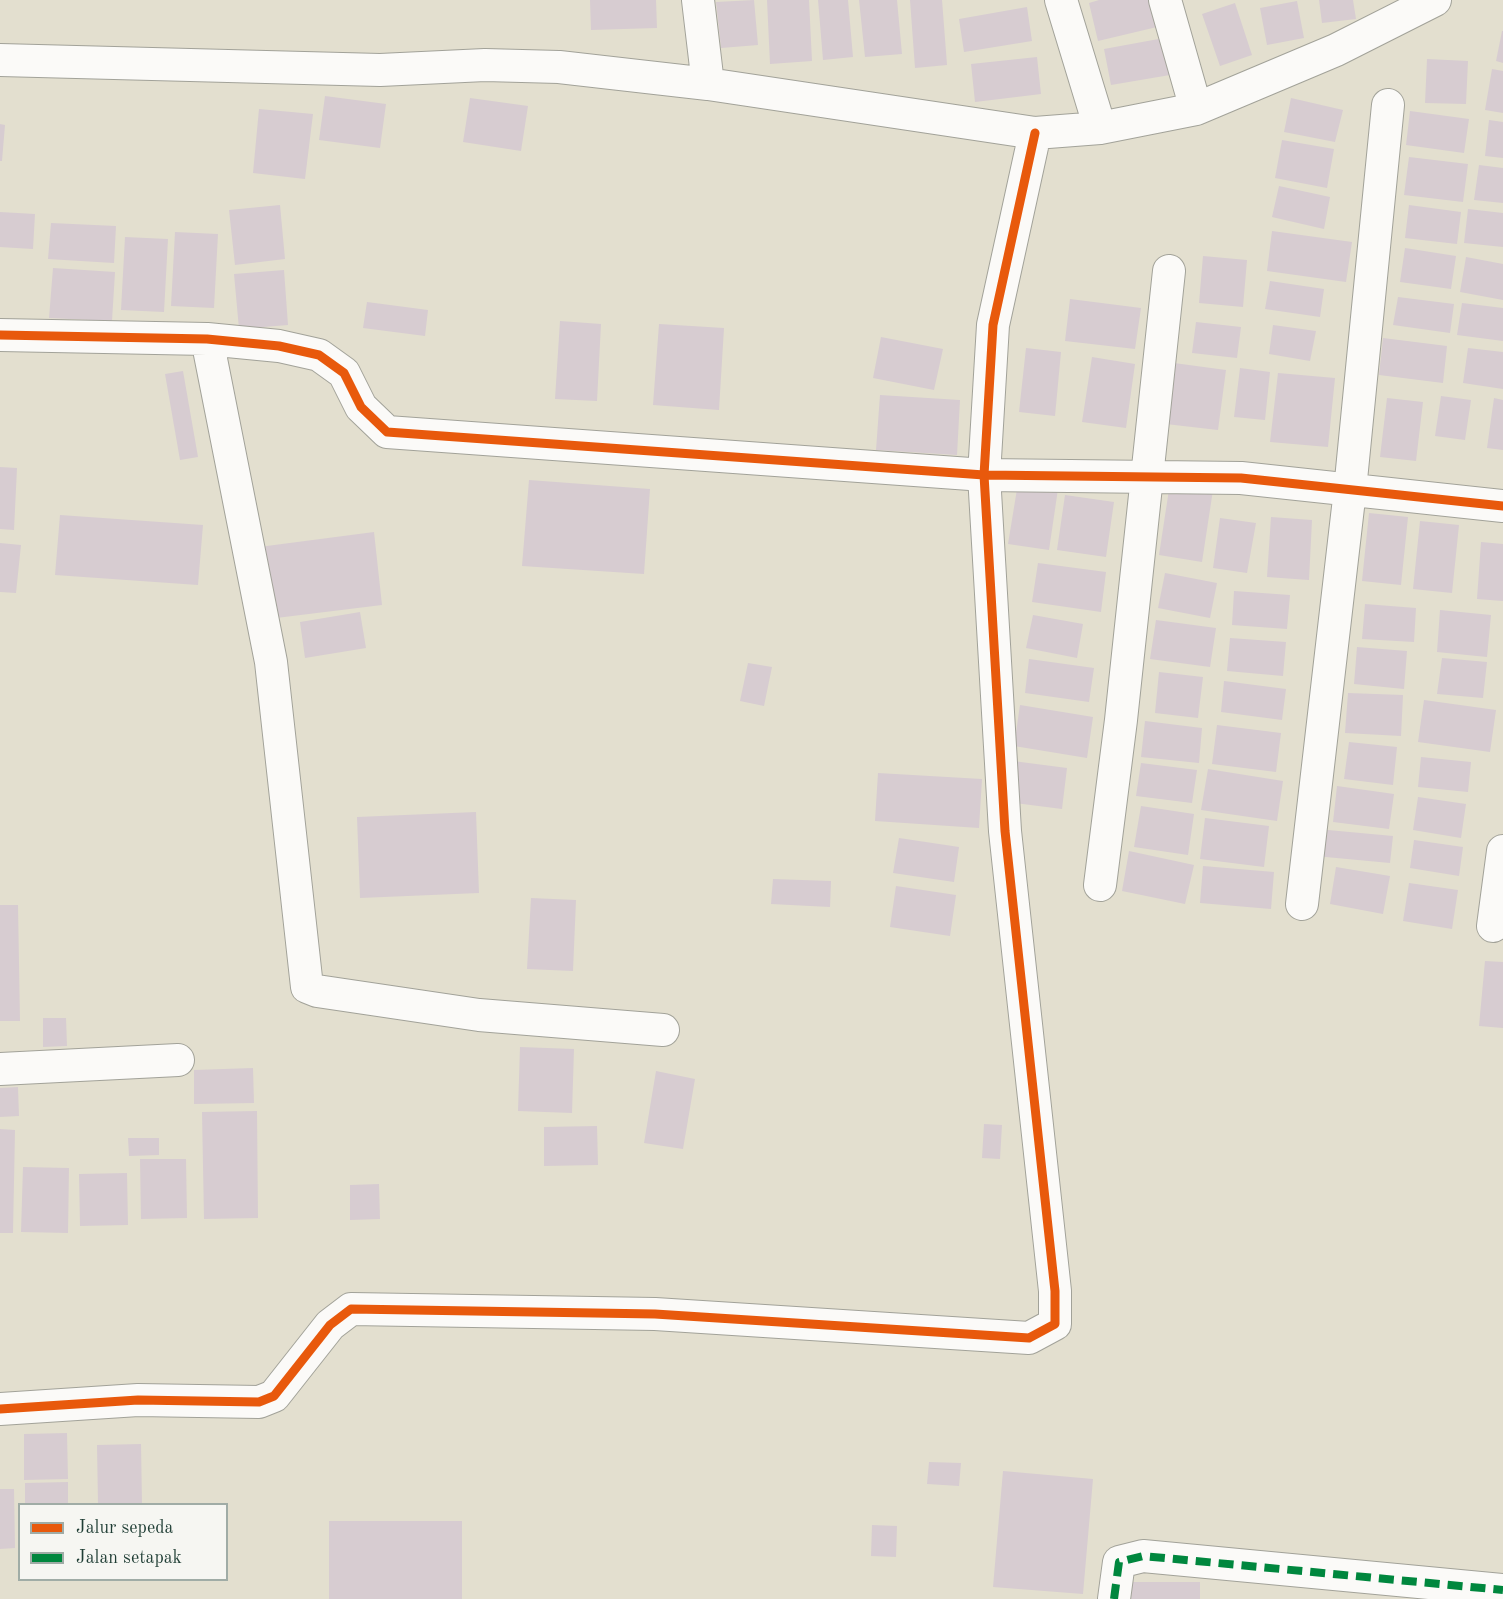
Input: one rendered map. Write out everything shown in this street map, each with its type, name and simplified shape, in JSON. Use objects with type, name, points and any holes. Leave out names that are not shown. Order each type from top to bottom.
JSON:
[{"type":"street","points":[[698,0],[708,84]]},
{"type":"street","points":[[1061,0],[1100,128]]},
{"type":"street","points":[[1165,0],[1196,109]]},
{"type":"street","points":[[0,60],[380,70],[484,64],[559,67],[708,84],[1035,133],[1100,128],[1196,109],[1336,50],[1435,0]]},
{"type":"street","points":[[1302,904],[1350,490],[1388,105]]},
{"type":"street","points":[[0,1409],[138,1400],[259,1402],[274,1396],[330,1325],[351,1309],[655,1314],[1029,1338],[1055,1324],[1057,1315],[1055,1291],[1005,831],[984,475],[993,325],[1035,133]]},
{"type":"street","points":[[1101,885],[1169,271]]},
{"type":"street","points":[[0,335],[128,335],[207,339],[279,346],[319,355],[344,373],[361,407],[387,432],[984,475],[1241,478],[1503,506]]},
{"type":"street","points":[[207,339],[271,662],[308,987],[317,992],[479,1015],[663,1030]]},
{"type":"street","points":[[1493,926],[1503,851]]},
{"type":"street","points":[[0,1069],[178,1060]]},
{"type":"street","points":[[1114,1599],[1119,1562],[1143,1556],[1503,1590]]},
{"type":"building","points":[[590,0],[656,0],[657,28],[591,30]]},
{"type":"building","points":[[754,0],[758,45],[721,48],[716,2]]},
{"type":"building","points":[[767,0],[809,0],[812,61],[770,64]]},
{"type":"building","points":[[818,0],[848,0],[853,57],[823,60]]},
{"type":"building","points":[[859,0],[897,0],[902,54],[865,57]]},
{"type":"building","points":[[910,0],[942,0],[947,65],[915,68]]},
{"type":"building","points":[[1099,0],[1152,0],[1157,27],[1098,41],[1089,3]]},
{"type":"building","points":[[1319,0],[1353,0],[1356,19],[1322,23]]},
{"type":"building","points":[[1297,1],[1304,38],[1267,45],[1260,8]]},
{"type":"building","points":[[1235,3],[1252,55],[1220,66],[1202,14]]},
{"type":"building","points":[[1027,7],[1032,41],[964,52],[959,19]]},
{"type":"building","points":[[1503,31],[1503,63],[1496,61]]},
{"type":"building","points":[[1164,38],[1170,75],[1111,85],[1104,49]]},
{"type":"building","points":[[1037,57],[1041,94],[975,102],[971,64]]},
{"type":"building","points":[[1427,59],[1468,61],[1466,104],[1425,103]]},
{"type":"building","points":[[1492,69],[1503,71],[1503,113],[1485,110]]},
{"type":"building","points":[[325,96],[386,104],[380,148],[319,140]]},
{"type":"building","points":[[470,98],[528,106],[521,151],[463,142]]},
{"type":"building","points":[[1291,98],[1343,110],[1335,142],[1284,132]]},
{"type":"building","points":[[259,109],[313,114],[305,179],[253,173]]},
{"type":"building","points":[[1410,111],[1469,119],[1464,153],[1406,145]]},
{"type":"building","points":[[1489,120],[1503,122],[1503,158],[1485,156]]},
{"type":"building","points":[[0,124],[5,125],[2,161],[0,161]]},
{"type":"building","points":[[1282,140],[1334,149],[1327,188],[1275,178]]},
{"type":"building","points":[[1409,157],[1468,164],[1463,202],[1404,195]]},
{"type":"building","points":[[1479,165],[1503,168],[1503,203],[1474,200]]},
{"type":"building","points":[[1279,186],[1330,197],[1324,229],[1272,217]]},
{"type":"building","points":[[280,205],[285,259],[235,265],[229,210]]},
{"type":"building","points":[[1409,205],[1461,212],[1457,244],[1405,238]]},
{"type":"building","points":[[1468,209],[1503,213],[1503,247],[1464,243]]},
{"type":"building","points":[[0,212],[35,214],[33,249],[0,247]]},
{"type":"building","points":[[51,223],[116,226],[114,263],[48,259]]},
{"type":"building","points":[[1272,231],[1352,242],[1346,282],[1267,271]]},
{"type":"building","points":[[175,232],[218,234],[214,308],[171,306]]},
{"type":"building","points":[[125,237],[168,239],[164,312],[121,310]]},
{"type":"building","points":[[1405,248],[1456,256],[1451,289],[1400,282]]},
{"type":"building","points":[[1203,256],[1247,260],[1243,307],[1199,303]]},
{"type":"building","points":[[1466,257],[1503,264],[1503,300],[1460,292]]},
{"type":"building","points":[[53,268],[115,272],[112,321],[49,318]]},
{"type":"building","points":[[284,270],[288,325],[239,329],[234,274]]},
{"type":"building","points":[[1270,281],[1324,289],[1320,317],[1265,309]]},
{"type":"building","points":[[1398,297],[1454,304],[1450,333],[1393,325]]},
{"type":"building","points":[[1070,299],[1141,308],[1135,349],[1065,341]]},
{"type":"building","points":[[367,302],[428,310],[425,336],[363,328]]},
{"type":"building","points":[[1462,303],[1503,308],[1503,341],[1457,335]]},
{"type":"building","points":[[560,321],[601,324],[597,401],[555,399]]},
{"type":"building","points":[[1196,322],[1241,327],[1237,358],[1192,353]]},
{"type":"building","points":[[659,324],[724,328],[719,410],[653,405]]},
{"type":"building","points":[[1273,325],[1316,331],[1310,361],[1269,354]]},
{"type":"building","points":[[881,337],[943,349],[934,390],[873,378]]},
{"type":"building","points":[[1383,338],[1447,346],[1443,383],[1379,375]]},
{"type":"building","points":[[1026,348],[1061,352],[1055,416],[1019,412]]},
{"type":"building","points":[[1468,348],[1503,352],[1503,389],[1463,383]]},
{"type":"building","points":[[1092,357],[1135,364],[1126,428],[1082,422]]},
{"type":"building","points":[[1174,363],[1226,370],[1218,430],[1166,424]]},
{"type":"building","points":[[1240,368],[1270,372],[1265,420],[1234,417]]},
{"type":"building","points":[[183,371],[198,457],[180,460],[165,374]]},
{"type":"building","points":[[1278,373],[1335,378],[1328,447],[1270,442]]},
{"type":"building","points":[[880,395],[960,400],[957,455],[876,450]]},
{"type":"building","points":[[1441,396],[1471,400],[1465,440],[1435,436]]},
{"type":"building","points":[[1387,398],[1423,402],[1416,461],[1380,457]]},
{"type":"building","points":[[1494,398],[1503,400],[1503,450],[1487,448]]},
{"type":"building","points":[[0,467],[17,468],[14,530],[0,529]]},
{"type":"building","points":[[529,480],[650,489],[644,574],[522,566]]},
{"type":"building","points":[[1018,483],[1058,489],[1049,550],[1008,544]]},
{"type":"building","points":[[1170,483],[1213,490],[1202,562],[1159,555]]},
{"type":"building","points":[[1065,495],[1114,502],[1106,557],[1057,550]]},
{"type":"building","points":[[1369,513],[1408,517],[1401,585],[1362,581]]},
{"type":"building","points":[[60,515],[203,525],[198,585],[55,575]]},
{"type":"building","points":[[1271,517],[1312,520],[1309,580],[1267,577]]},
{"type":"building","points":[[1220,518],[1256,523],[1247,573],[1213,568]]},
{"type":"building","points":[[1420,521],[1459,525],[1452,593],[1413,589]]},
{"type":"building","points":[[374,532],[382,605],[268,619],[259,547]]},
{"type":"building","points":[[1481,542],[1503,544],[1503,601],[1477,599]]},
{"type":"building","points":[[0,543],[21,545],[16,593],[0,592]]},
{"type":"building","points":[[1038,563],[1106,572],[1101,612],[1032,602]]},
{"type":"building","points":[[1165,573],[1217,583],[1210,618],[1158,608]]},
{"type":"building","points":[[1234,591],[1290,595],[1287,629],[1232,625]]},
{"type":"building","points":[[1365,604],[1416,608],[1414,642],[1362,639]]},
{"type":"building","points":[[1440,610],[1491,615],[1487,657],[1437,652]]},
{"type":"building","points":[[360,612],[366,648],[305,658],[300,622]]},
{"type":"building","points":[[1033,615],[1083,624],[1077,658],[1026,648]]},
{"type":"building","points":[[1156,620],[1216,628],[1210,667],[1150,659]]},
{"type":"building","points":[[1230,638],[1286,642],[1283,676],[1227,671]]},
{"type":"building","points":[[1357,647],[1407,651],[1404,689],[1354,684]]},
{"type":"building","points":[[1442,658],[1487,662],[1483,698],[1437,694]]},
{"type":"building","points":[[1029,659],[1094,668],[1089,702],[1025,693]]},
{"type":"building","points":[[748,663],[772,667],[764,706],[740,701]]},
{"type":"building","points":[[1159,672],[1203,677],[1198,718],[1155,713]]},
{"type":"building","points":[[1224,681],[1286,689],[1282,720],[1221,712]]},
{"type":"building","points":[[1348,693],[1403,695],[1401,736],[1345,733]]},
{"type":"building","points":[[1424,700],[1496,710],[1490,752],[1418,742]]},
{"type":"building","points":[[1020,705],[1093,717],[1087,758],[1014,746]]},
{"type":"building","points":[[1145,721],[1202,728],[1199,763],[1141,757]]},
{"type":"building","points":[[1217,725],[1281,733],[1276,772],[1212,764]]},
{"type":"building","points":[[1349,742],[1397,747],[1393,785],[1344,779]]},
{"type":"building","points":[[1421,757],[1471,762],[1468,792],[1418,787]]},
{"type":"building","points":[[1013,761],[1067,768],[1062,809],[1007,802]]},
{"type":"building","points":[[1141,763],[1197,770],[1192,803],[1136,796]]},
{"type":"building","points":[[1208,769],[1283,781],[1277,821],[1201,810]]},
{"type":"building","points":[[878,773],[982,779],[979,828],[875,821]]},
{"type":"building","points":[[1337,786],[1394,794],[1389,829],[1333,822]]},
{"type":"building","points":[[1418,797],[1466,804],[1461,838],[1413,830]]},
{"type":"building","points":[[1141,806],[1194,814],[1188,855],[1134,847]]},
{"type":"building","points":[[476,812],[479,893],[360,898],[357,817]]},
{"type":"building","points":[[1205,818],[1269,826],[1264,867],[1200,859]]},
{"type":"building","points":[[1317,829],[1393,836],[1390,863],[1315,856]]},
{"type":"building","points":[[899,838],[959,847],[954,882],[893,873]]},
{"type":"building","points":[[1414,840],[1463,847],[1459,876],[1410,868]]},
{"type":"building","points":[[1129,851],[1194,865],[1185,904],[1122,891]]},
{"type":"building","points":[[1203,866],[1274,872],[1271,909],[1200,903]]},
{"type":"building","points":[[1336,867],[1390,876],[1383,914],[1330,904]]},
{"type":"building","points":[[773,879],[831,881],[830,907],[771,904]]},
{"type":"building","points":[[1409,883],[1458,890],[1452,929],[1403,921]]},
{"type":"building","points":[[896,886],[956,895],[950,936],[890,927]]},
{"type":"building","points":[[531,898],[576,900],[573,971],[527,969]]},
{"type":"building","points":[[0,905],[18,905],[20,1021],[0,1021]]},
{"type":"building","points":[[1485,961],[1503,962],[1503,1028],[1479,1026]]},
{"type":"building","points":[[43,1018],[66,1018],[67,1046],[43,1047]]},
{"type":"building","points":[[520,1047],[574,1049],[572,1113],[518,1111]]},
{"type":"building","points":[[253,1068],[254,1103],[194,1104],[194,1070]]},
{"type":"building","points":[[656,1071],[695,1079],[683,1149],[644,1143]]},
{"type":"building","points":[[18,1087],[19,1116],[0,1117],[0,1088]]},
{"type":"building","points":[[257,1111],[258,1218],[204,1219],[202,1112]]},
{"type":"building","points":[[984,1124],[1002,1125],[1000,1159],[982,1158]]},
{"type":"building","points":[[597,1126],[598,1165],[544,1166],[544,1127]]},
{"type":"building","points":[[0,1129],[15,1130],[13,1233],[0,1233]]},
{"type":"building","points":[[128,1138],[159,1138],[159,1155],[129,1156]]},
{"type":"building","points":[[140,1159],[186,1159],[187,1218],[141,1219]]},
{"type":"building","points":[[23,1167],[69,1168],[68,1233],[21,1232]]},
{"type":"building","points":[[127,1173],[128,1225],[80,1226],[79,1174]]},
{"type":"building","points":[[379,1184],[380,1219],[350,1220],[350,1185]]},
{"type":"building","points":[[67,1433],[68,1479],[24,1480],[24,1434]]},
{"type":"building","points":[[141,1444],[142,1503],[98,1503],[97,1445]]},
{"type":"building","points":[[929,1462],[961,1463],[959,1486],[927,1484]]},
{"type":"building","points":[[1003,1471],[1093,1479],[1083,1594],[993,1587]]},
{"type":"building","points":[[68,1482],[68,1503],[25,1503],[25,1483]]},
{"type":"building","points":[[0,1489],[14,1489],[15,1548],[0,1549]]},
{"type":"building","points":[[329,1521],[462,1521],[462,1599],[329,1599]]},
{"type":"building","points":[[872,1525],[897,1526],[896,1557],[871,1556]]},
{"type":"building","points":[[1132,1582],[1200,1582],[1200,1599],[1131,1599]]},
{"type":"marked path","points":[[1114,1599],[1119,1562],[1143,1556],[1503,1590]]},
{"type":"cycle path","points":[[0,1409],[138,1400],[259,1402],[274,1396],[330,1325],[351,1309],[655,1314],[1029,1338],[1055,1324],[1055,1291],[1005,831],[984,475],[993,325],[1035,133]]},
{"type":"cycle path","points":[[0,335],[207,339],[279,346],[319,355],[344,373],[361,407],[387,432],[984,475],[1241,478],[1503,506]]}]
